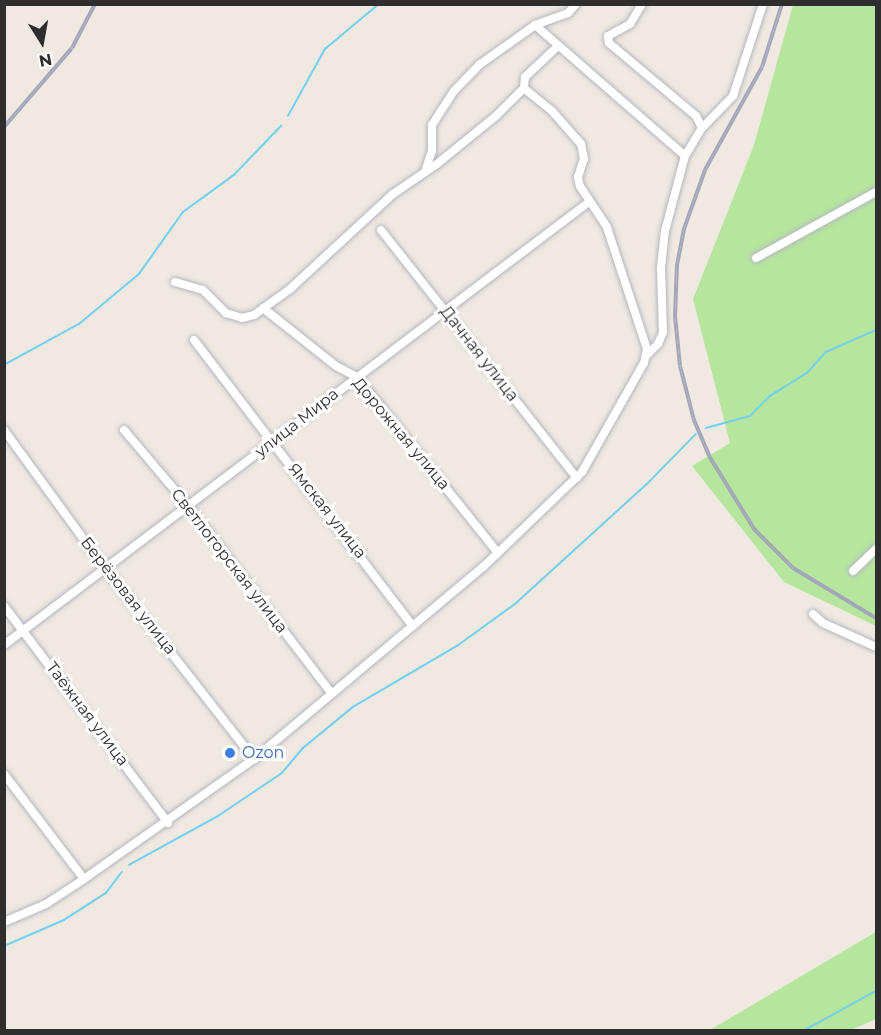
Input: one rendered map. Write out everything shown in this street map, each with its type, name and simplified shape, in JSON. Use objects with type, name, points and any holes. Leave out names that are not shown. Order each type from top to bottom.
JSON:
[{"type":"street","points":[[426,169],[432,150],[432,125],[454,91],[479,65],[535,25],[568,13],[576,4]]},
{"type":"street","points":[[642,4],[630,24],[608,36],[609,43],[696,116],[702,128]]},
{"type":"street","points":[[4,922],[46,904],[168,823],[254,759],[413,626],[577,478],[647,355],[658,344],[663,332],[661,268],[665,231],[685,156],[702,128],[733,96],[763,4]]},
{"type":"street","points":[[535,25],[556,47],[685,156]]},
{"type":"street","points":[[176,282],[197,287],[221,310],[232,316],[249,317],[290,289],[355,226],[497,115],[524,88],[525,77],[556,47]]},
{"type":"street","points":[[524,88],[578,138],[584,159],[578,182],[589,202],[608,227],[647,355]]},
{"type":"street","points":[[756,258],[876,192]]},
{"type":"street","name":"улица Мира","points":[[4,645],[104,567],[189,507],[589,202]]},
{"type":"street","name":"Дачная улица","points":[[381,230],[577,478]]},
{"type":"street","name":"Дорожная улица","points":[[263,308],[336,366],[357,377],[497,552]]},
{"type":"street","name":"Ямская улица","points":[[194,340],[413,626]]},
{"type":"street","name":"Берёзовая улица","points":[[4,430],[104,567],[254,759]]},
{"type":"street","name":"Светлогорская улица","points":[[124,430],[189,507],[332,694]]},
{"type":"street","points":[[853,571],[876,549]]},
{"type":"street","name":"Таёжная улица","points":[[4,606],[168,823]]},
{"type":"street","points":[[813,614],[823,623],[876,647]]},
{"type":"street","points":[[4,774],[84,879]]},
{"type":"green space","points":[[793,5],[876,5],[876,626],[784,582],[692,466],[730,443],[693,299],[754,145]]},
{"type":"green space","points":[[876,932],[876,1019],[851,1030],[710,1030]]},
{"type":"waterway","points":[[288,116],[325,49],[379,4]]},
{"type":"waterway","points":[[4,365],[79,324],[139,274],[183,212],[234,175],[281,126]]},
{"type":"waterway","points":[[706,428],[750,416],[770,396],[807,373],[826,352],[876,330]]},
{"type":"waterway","points":[[129,865],[218,816],[282,773],[303,748],[353,707],[457,646],[515,604],[646,485],[696,434]]},
{"type":"waterway","points":[[4,946],[64,920],[106,893],[122,872]]},
{"type":"waterway","points":[[805,1030],[876,991]]},
{"type":"railway","points":[[4,127],[72,48],[95,4]]},
{"type":"railway","points":[[782,4],[762,67],[705,170],[684,229],[677,264],[675,316],[680,366],[694,420],[709,456],[754,529],[793,568],[876,618]]},
{"type":"place","name":"Ozon","points":[[230,753]]}]
